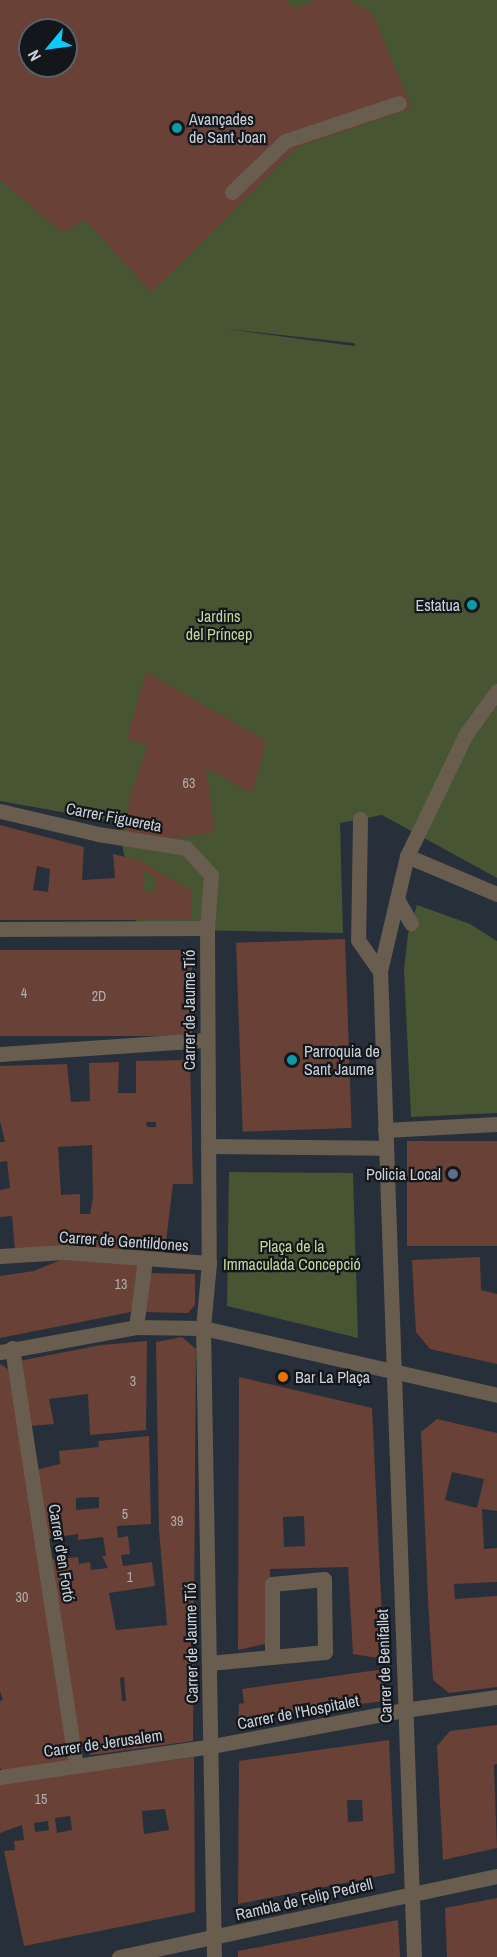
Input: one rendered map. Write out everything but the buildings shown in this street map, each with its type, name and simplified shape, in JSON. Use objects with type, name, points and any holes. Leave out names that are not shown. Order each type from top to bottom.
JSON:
[{"type":"street","points":[[232,192],[285,141],[399,104]]},
{"type":"street","points":[[392,1374],[380,972],[407,856],[466,734],[497,691]]},
{"type":"street","name":"Carrer Figuereta","points":[[0,811],[98,834],[186,848],[211,875]]},
{"type":"street","points":[[360,819],[358,940],[380,972]]},
{"type":"street","points":[[407,856],[497,894]]},
{"type":"street","name":"Carrer de Jaume Tió","points":[[208,1146],[207,928],[211,875]]},
{"type":"street","points":[[397,899],[411,923]]},
{"type":"street","points":[[0,929],[207,928]]},
{"type":"street","points":[[0,1054],[206,1040]]},
{"type":"street","points":[[385,1130],[497,1124]]},
{"type":"street","points":[[203,1328],[209,1263],[208,1146],[386,1148]]},
{"type":"street","name":"Carrer de Gentildones","points":[[0,1257],[64,1252],[145,1260],[209,1263]]},
{"type":"street","points":[[136,1327],[145,1260]]},
{"type":"street","points":[[6,1350],[136,1327],[203,1328],[392,1374],[497,1395]]},
{"type":"street","name":"Carrer de Jaume Tió","points":[[203,1328],[212,1746],[213,1957]]},
{"type":"street","name":"Carrer d'en Fortó","points":[[6,1350],[76,1764]]},
{"type":"street","name":"Carrer de Benifallet","points":[[392,1374],[414,1957]]},
{"type":"street","points":[[209,1663],[325,1652],[324,1579],[272,1584],[272,1657]]},
{"type":"street","name":"Carrer de l'Hospitalet","points":[[212,1746],[404,1710],[497,1697]]},
{"type":"street","name":"Carrer de Jerusalem","points":[[0,1777],[76,1764],[212,1746]]},
{"type":"street","name":"Rambla de Felip Pedrell","points":[[119,1957],[213,1939],[410,1892],[497,1876]]},
{"type":"green space","name":"Jardins del Príncep","points":[[0,0],[497,0],[497,878],[382,815],[340,823],[343,933],[138,929],[118,822],[0,801]],"holes":[[[226,329],[354,343],[354,346]]]},
{"type":"green space","points":[[417,905],[470,924],[497,941],[497,1113],[411,1117],[404,970],[408,934]]},
{"type":"green space","name":"Plaça de la Immaculada Concepció","points":[[229,1172],[353,1173],[358,1338],[227,1306]]},
{"type":"place","name":"Avançades de Sant Joan","points":[[177,128]]},
{"type":"place","name":"Estatua","points":[[472,605]]},
{"type":"place","name":"Parroquia de Sant Jaume","points":[[292,1060]]},
{"type":"place","name":"Policia Local","points":[[453,1174]]},
{"type":"place","name":"Bar La Plaça","points":[[283,1377]]}]
